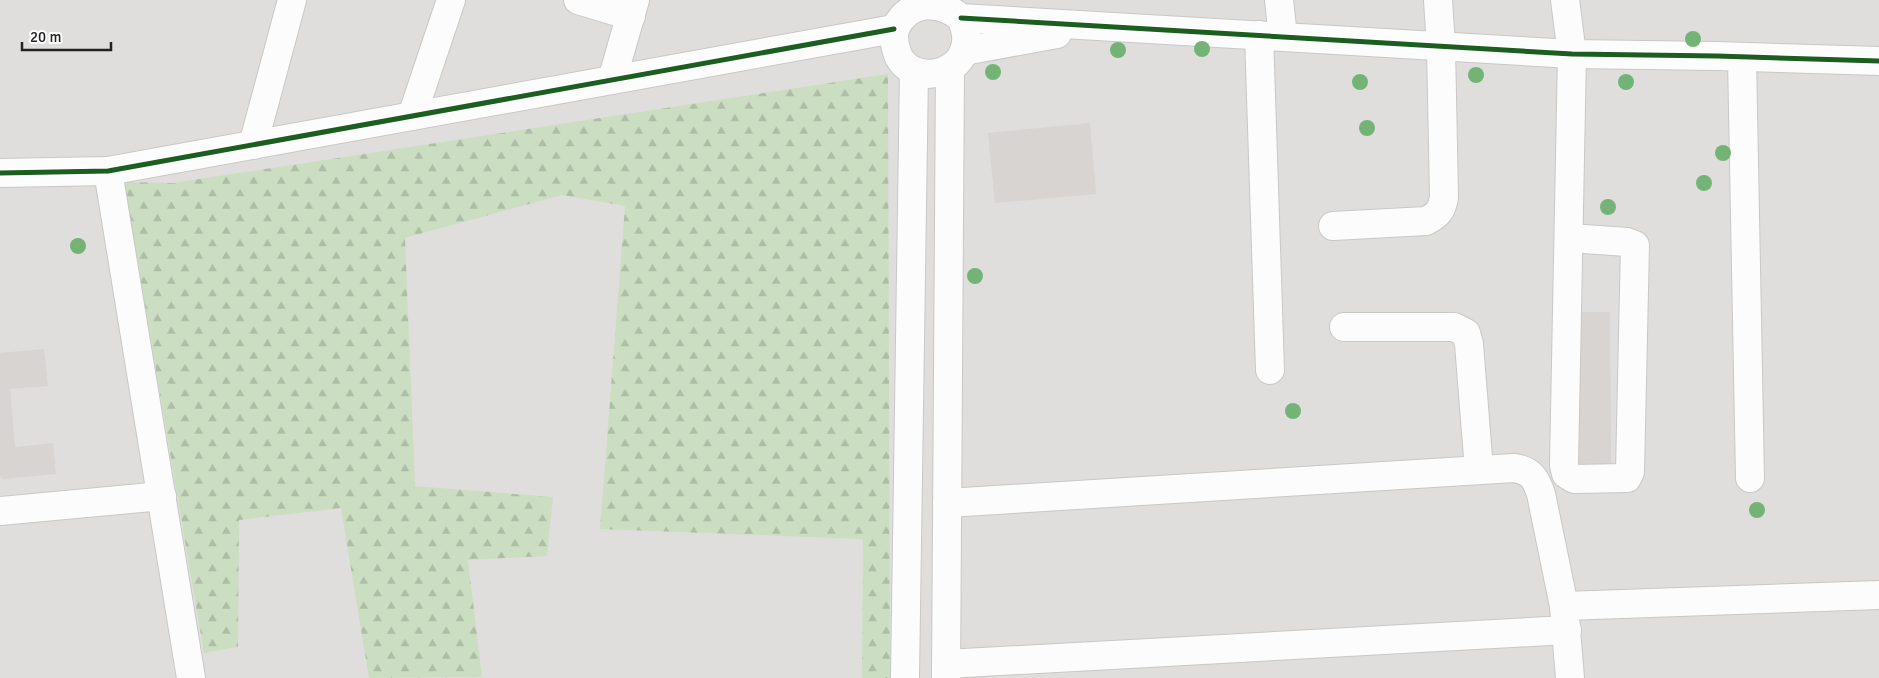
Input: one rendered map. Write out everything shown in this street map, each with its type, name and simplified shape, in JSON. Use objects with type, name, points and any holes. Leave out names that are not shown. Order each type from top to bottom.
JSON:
[{"type":"street","points":[[253,145],[292,0]]},
{"type":"street","points":[[412,116],[451,0]]},
{"type":"street","points":[[578,0],[633,8],[612,80]]},
{"type":"street","points":[[1270,370],[1271,36],[1279,0]]},
{"type":"street","points":[[1333,226],[1426,221],[1442,209],[1444,196],[1442,46],[1438,0]]},
{"type":"street","points":[[1566,0],[1572,54],[1564,465],[1566,474],[1574,478],[1627,478],[1630,472],[1635,245],[1627,242],[1569,238]]},
{"type":"street","points":[[1098,26],[957,60],[939,73],[926,74],[914,71],[904,64],[897,54],[894,41],[894,29],[900,18],[909,8],[915,3],[932,2],[955,9],[1098,26],[1572,54],[1879,62]]},
{"type":"street","points":[[955,9],[966,28],[967,40],[957,60],[946,503],[946,671],[1565,618],[1879,594]]},
{"type":"street","points":[[0,174],[108,171],[894,29]]},
{"type":"street","points":[[1742,57],[1750,478]]},
{"type":"street","points":[[905,678],[914,71]]},
{"type":"street","points":[[108,171],[191,678]]},
{"type":"street","points":[[1344,326],[1454,327],[1466,333],[1470,344],[1479,470]]},
{"type":"street","points":[[946,503],[1479,470],[1523,469],[1532,474],[1537,482],[1565,618],[1570,678]]},
{"type":"street","points":[[0,511],[162,496]]},
{"type":"shaded area","points":[[0,0],[1879,0],[1879,678],[0,678]]},
{"type":"green space","points":[[888,74],[890,678],[862,678],[863,539],[600,529],[625,206],[562,195],[405,238],[415,486],[553,497],[547,556],[468,560],[482,677],[369,678],[341,508],[239,520],[238,647],[204,653],[124,182],[173,183]]},
{"type":"building","points":[[1090,123],[1096,194],[995,203],[988,133]]},
{"type":"building","points":[[1578,312],[1610,312],[1611,465],[1579,465]]},
{"type":"building","points":[[44,349],[48,386],[10,389],[15,447],[53,443],[56,474],[3,479],[0,476],[0,353]]},
{"type":"cycle path","points":[[961,18],[1572,54],[1879,61]]},
{"type":"cycle path","points":[[0,173],[108,171],[894,29]]}]
